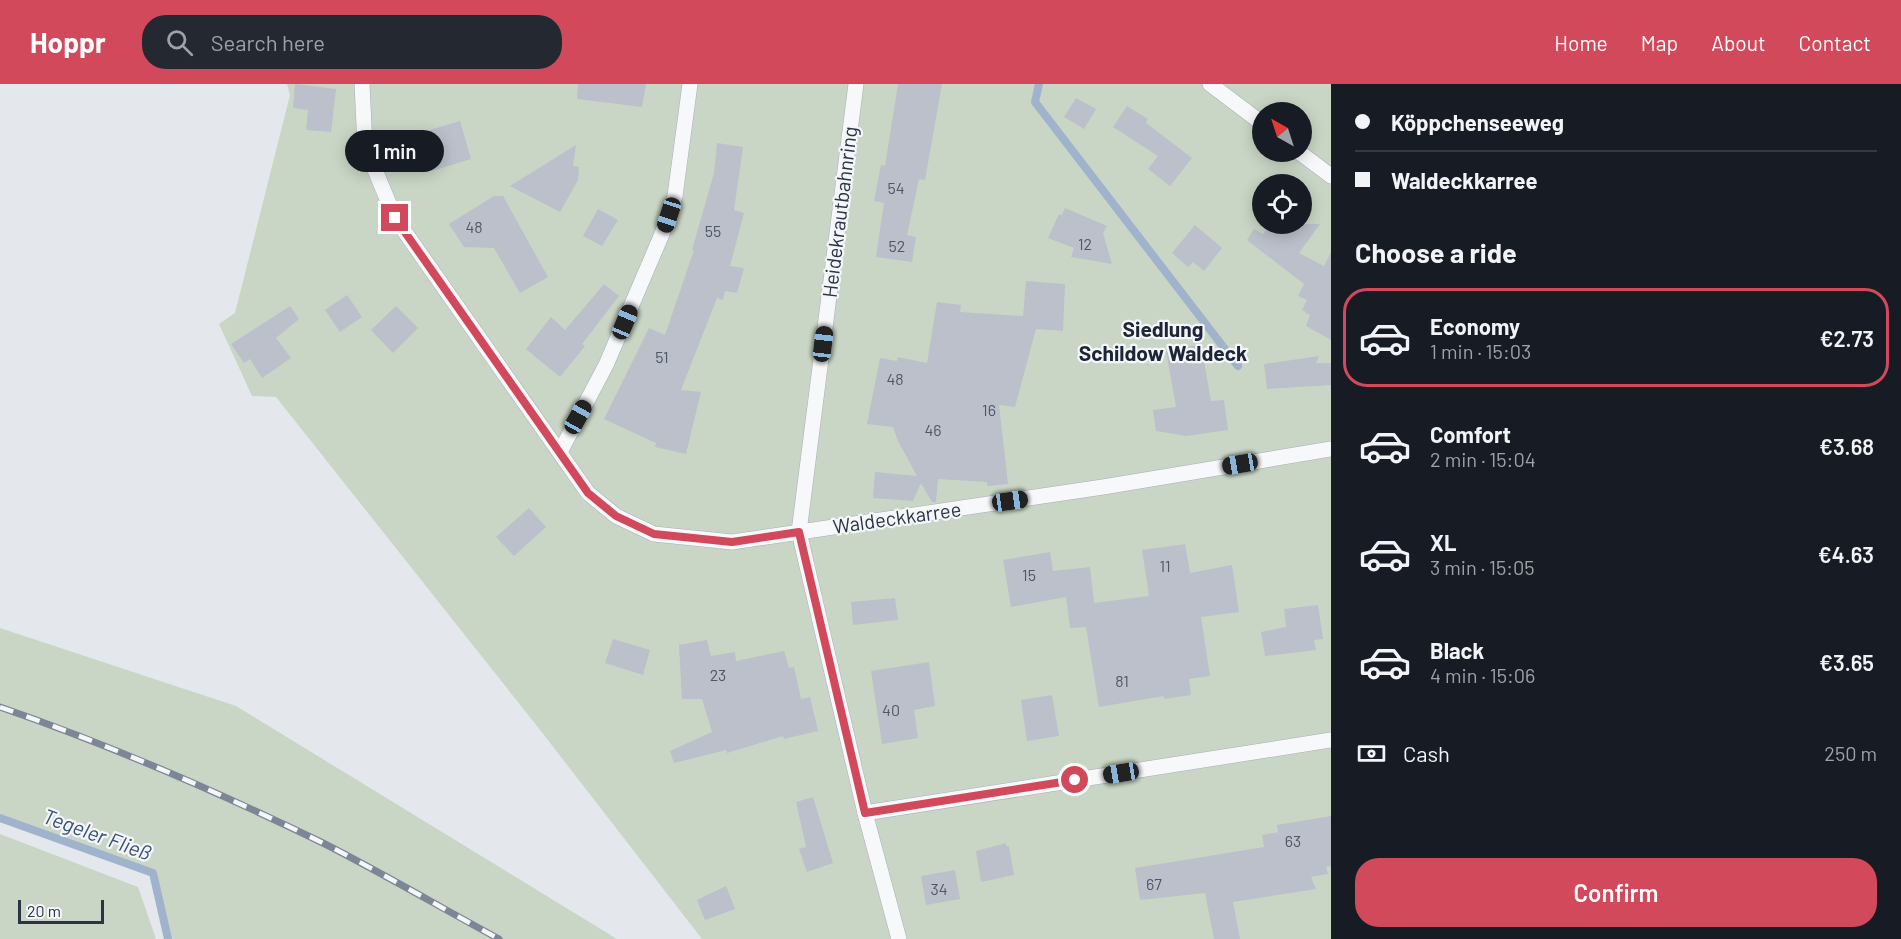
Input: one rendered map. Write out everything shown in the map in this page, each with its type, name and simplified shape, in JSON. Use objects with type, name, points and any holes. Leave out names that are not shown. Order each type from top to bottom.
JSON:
[{"type":"lane","name":"Waldeckkarree","points":[[362,84],[365,146],[395,218],[588,493],[616,516],[654,534],[732,542],[1103,487],[1331,449]]},
{"type":"lane","points":[[560,452],[606,365],[662,234],[675,196],[690,84]]},
{"type":"lane","name":"Heidekrautbahnring","points":[[856,84],[799,532],[865,813],[899,939]]},
{"type":"lane","points":[[1210,84],[1252,116]]},
{"type":"lane","points":[[1312,162],[1331,176]]},
{"type":"lane","points":[[865,813],[1331,740]]},
{"type":"green space","points":[[287,84],[1331,84],[1331,939],[702,939],[537,726],[276,397],[252,396],[219,324],[235,313],[290,95]]},
{"type":"green space","points":[[0,628],[236,706],[617,939],[168,939],[153,873],[0,814]]},
{"type":"green space","points":[[0,834],[138,887],[156,939],[0,939]]},
{"type":"building","points":[[295,84],[336,89],[331,132],[306,130],[308,110],[293,108]]},
{"type":"building","points":[[578,84],[646,84],[642,107],[577,99]]},
{"type":"building","points":[[898,84],[942,84],[925,180],[919,179],[907,235],[916,237],[912,262],[876,257],[884,203],[874,201],[881,165],[885,166]]},
{"type":"building","points":[[1076,98],[1096,109],[1084,129],[1064,117]]},
{"type":"building","points":[[1127,106],[1148,119],[1146,123],[1192,158],[1170,186],[1148,169],[1158,156],[1113,127]]},
{"type":"building","points":[[460,121],[471,159],[432,171],[420,133]]},
{"type":"building","points":[[717,143],[743,147],[734,210],[744,213],[730,266],[744,268],[737,293],[725,291],[723,300],[717,298],[681,390],[701,392],[686,454],[655,447],[656,443],[604,419],[649,328],[665,335],[694,250],[692,250],[714,173]]},
{"type":"building","points":[[576,145],[573,166],[579,167],[578,180],[560,212],[510,186]]},
{"type":"building","points":[[494,196],[503,196],[548,277],[520,293],[494,248],[464,247],[449,224]]},
{"type":"building","points":[[1065,208],[1107,226],[1103,233],[1112,264],[1071,257],[1074,248],[1048,238],[1059,214],[1062,215]]},
{"type":"building","points":[[598,209],[618,220],[602,246],[583,236]]},
{"type":"building","points":[[1312,224],[1320,224],[1299,253],[1324,266],[1331,252],[1331,340],[1306,326],[1310,315],[1302,310],[1307,300],[1298,296],[1304,284],[1247,240],[1252,232],[1252,234],[1312,234]]},
{"type":"building","points":[[1195,225],[1222,248],[1204,271],[1193,262],[1188,267],[1172,253]]},
{"type":"building","points":[[1026,281],[1065,284],[1063,331],[1036,329],[1015,407],[999,405],[1008,484],[987,486],[987,482],[938,479],[936,502],[932,502],[921,483],[913,501],[873,498],[875,472],[917,476],[893,427],[867,424],[880,358],[897,361],[898,357],[927,363],[937,302],[961,305],[960,312],[1023,316]]},
{"type":"building","points":[[604,284],[619,296],[582,344],[585,346],[560,377],[526,349],[551,317],[565,330]]},
{"type":"building","points":[[347,295],[362,317],[340,332],[325,310]]},
{"type":"building","points":[[290,306],[299,319],[276,338],[291,358],[262,378],[250,359],[244,363],[231,344]]},
{"type":"building","points":[[396,306],[418,328],[393,353],[371,330]]},
{"type":"building","points":[[1201,344],[1211,401],[1224,400],[1228,430],[1186,436],[1156,431],[1153,410],[1176,407],[1166,351]]},
{"type":"building","points":[[1319,356],[1316,363],[1331,363],[1331,385],[1267,389],[1264,364]]},
{"type":"building","points":[[529,508],[546,527],[514,556],[496,537]]},
{"type":"building","points":[[1185,544],[1190,573],[1232,565],[1239,612],[1201,617],[1210,676],[1189,679],[1191,695],[1164,699],[1164,696],[1099,707],[1086,627],[1070,628],[1066,597],[1011,607],[1003,560],[1050,552],[1053,571],[1090,567],[1094,603],[1149,596],[1142,550]]},
{"type":"building","points":[[895,598],[898,620],[853,625],[851,602]]},
{"type":"building","points":[[1318,605],[1323,639],[1314,640],[1316,650],[1265,656],[1261,632],[1286,627],[1284,609]]},
{"type":"building","points":[[613,639],[650,650],[643,675],[605,663]]},
{"type":"building","points":[[707,640],[711,656],[735,652],[736,661],[784,651],[789,668],[794,667],[801,699],[810,697],[818,731],[784,739],[783,736],[727,753],[726,750],[674,763],[670,751],[712,732],[702,699],[682,699],[679,645]]},
{"type":"building","points":[[929,662],[935,706],[914,710],[918,738],[882,744],[871,671]]},
{"type":"building","points":[[1052,695],[1059,736],[1027,741],[1021,700]]},
{"type":"building","points":[[813,797],[833,863],[807,872],[799,849],[806,847],[796,802]]},
{"type":"building","points":[[1331,816],[1331,866],[1326,867],[1328,874],[1311,877],[1316,889],[1233,902],[1240,939],[1214,939],[1205,893],[1140,900],[1135,868],[1264,847],[1262,835],[1278,832],[1277,825]]},
{"type":"building","points":[[1006,843],[1006,846],[1009,846],[1014,875],[981,882],[976,851]]},
{"type":"building","points":[[955,870],[960,899],[926,905],[921,876]]},
{"type":"building","points":[[726,886],[735,909],[705,920],[697,900]]},
{"type":"waterway","points":[[1039,84],[1035,102],[1238,366]]},
{"type":"waterway","name":"Tegeler Fließ","points":[[0,818],[153,873],[168,939]]},
{"type":"railway","points":[[0,707],[123,753],[283,824],[367,866],[499,939]]},
{"type":"district","name":"Siedlung Schildow Waldeck","points":[[1163,342]]},
{"type":"route","points":[[395,218],[588,493],[616,516],[654,534],[732,542],[799,532],[865,813],[1075,780]]}]
